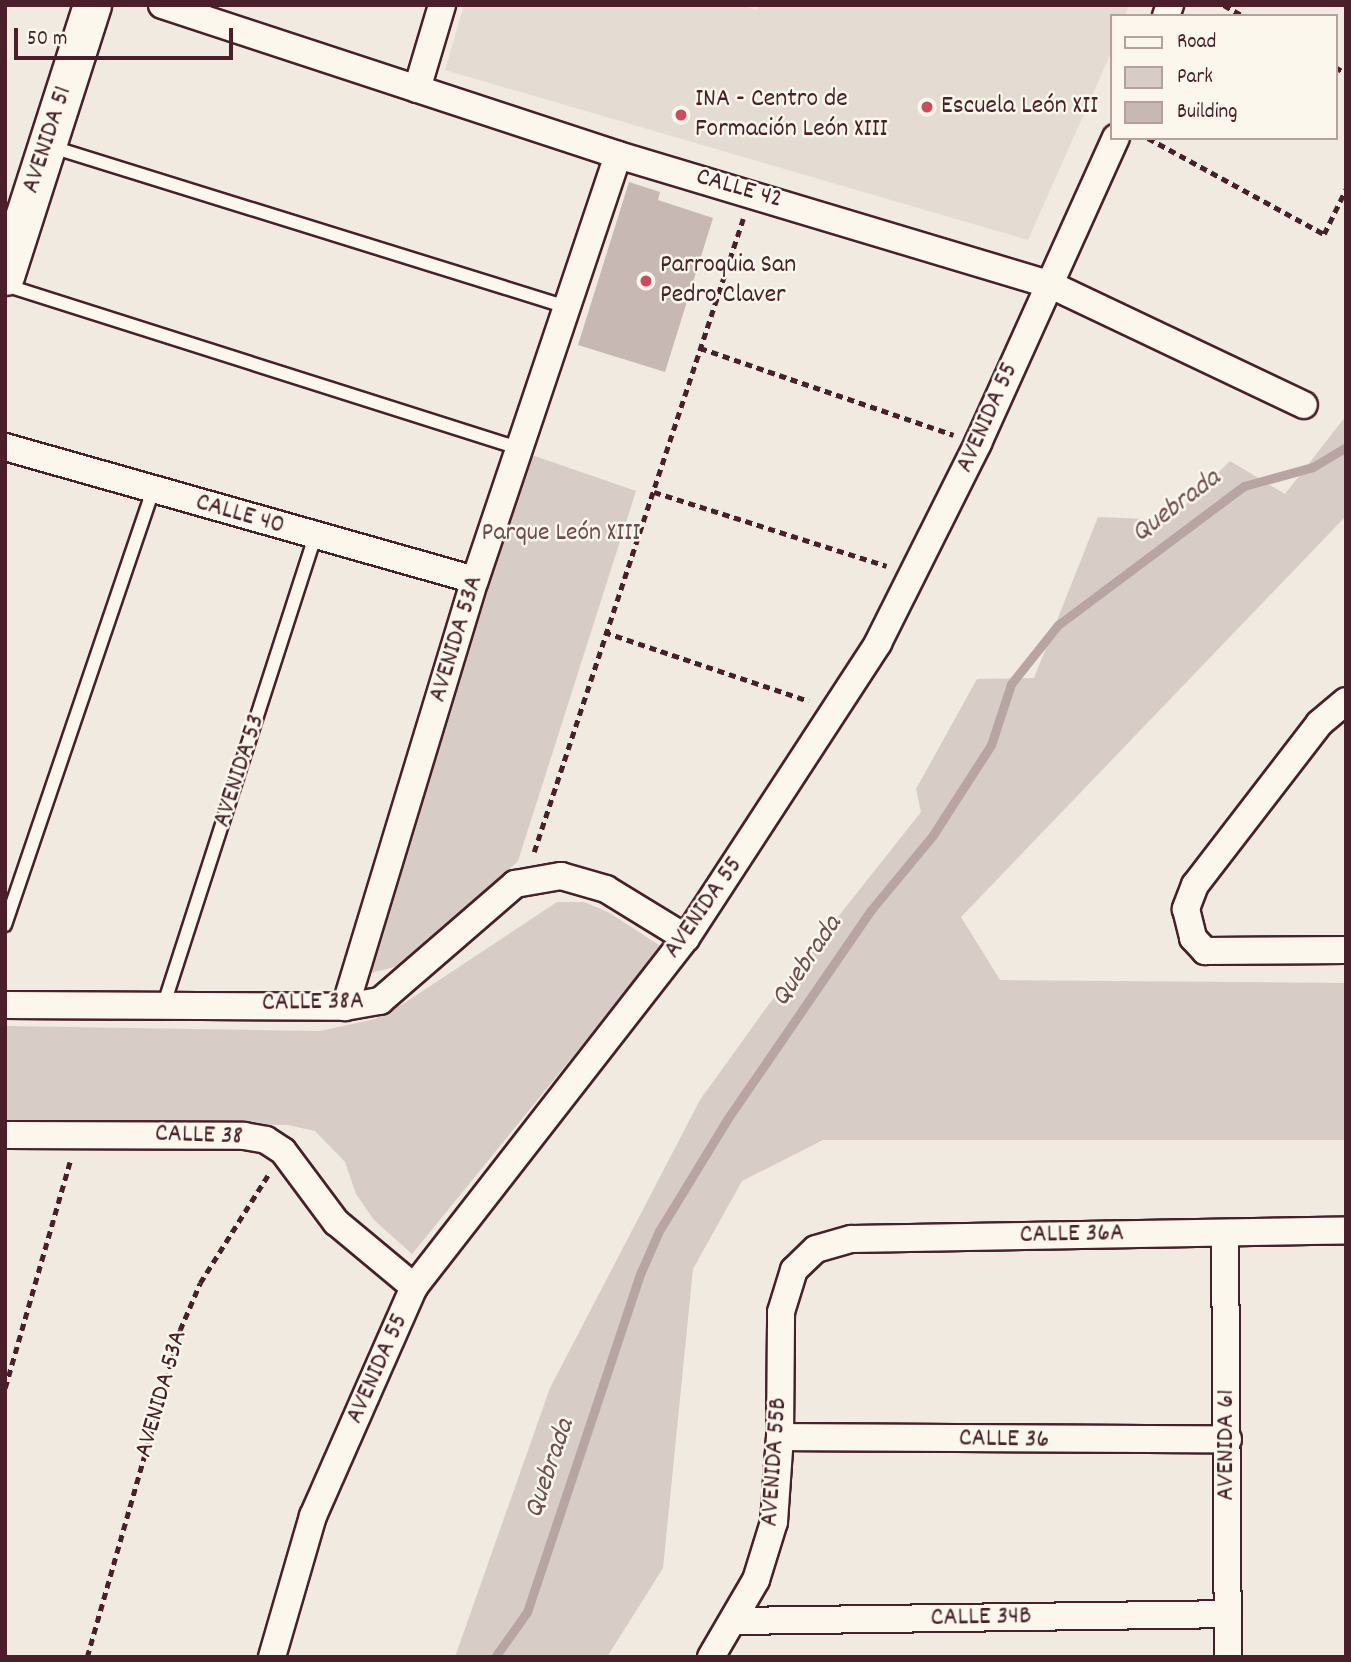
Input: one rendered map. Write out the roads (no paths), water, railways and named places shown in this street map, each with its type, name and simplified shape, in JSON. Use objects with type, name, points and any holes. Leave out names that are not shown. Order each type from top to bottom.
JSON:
[{"type":"street","name":"AVENIDA 51","points":[[5,276],[92,5]]},
{"type":"street","name":"CALLE 42","points":[[162,5],[618,155],[752,192],[1049,284],[1304,405]]},
{"type":"street","points":[[417,89],[442,5]]},
{"type":"street","name":"AVENIDA 55","points":[[272,1657],[313,1516],[414,1287],[686,938],[836,710],[914,575],[978,443],[1115,140]]},
{"type":"street","name":"AVENIDA 53A","points":[[345,1007],[475,580],[618,155]]},
{"type":"street","name":"CALLE 40","points":[[5,447],[315,537],[475,580]]},
{"type":"street","points":[[1346,701],[1320,724],[1190,892],[1186,915],[1196,944],[1210,951],[1346,950]]},
{"type":"street","points":[[1320,724],[1346,724]]},
{"type":"street","name":"CALLE 38A","points":[[5,1005],[345,1007],[380,1001],[515,884],[561,876],[606,889],[686,938]]},
{"type":"street","name":"CALLE 38","points":[[5,1135],[244,1136],[266,1140],[283,1151],[335,1222],[414,1287]]},
{"type":"street","name":"CALLE 36A","points":[[803,1259],[825,1245],[852,1238],[1346,1230]]},
{"type":"street","name":"AVENIDA 61","points":[[1225,1233],[1228,1657]]},
{"type":"street","name":"AVENIDA 55B","points":[[712,1657],[756,1580],[774,1522],[780,1437],[781,1312],[788,1283],[803,1259]]},
{"type":"street","name":"CALLE 36","points":[[780,1437],[1228,1439]]},
{"type":"street","name":"CALLE 34B","points":[[734,1621],[1228,1614]]},
{"type":"lane","points":[[45,145],[567,307]]},
{"type":"lane","points":[[5,285],[518,448]]},
{"type":"lane","points":[[5,925],[153,490]]},
{"type":"lane","name":"AVENIDA 53","points":[[164,1004],[315,537]]},
{"type":"waterway","name":"Quebrada","points":[[495,1657],[527,1612],[641,1272],[659,1231],[728,1118],[871,910],[933,835],[991,745],[1011,684],[1058,625],[1244,486],[1313,467],[1346,447]]},
{"type":"place","name":"Escuela León XII","points":[[927,107]]},
{"type":"place","name":"INA - Centro de Formación León XIII","points":[[681,115]]},
{"type":"place","name":"Parroquia San Pedro Claver","points":[[646,281]]},
{"type":"park label","name":"Parque León XIII","points":[[561,534]]}]
